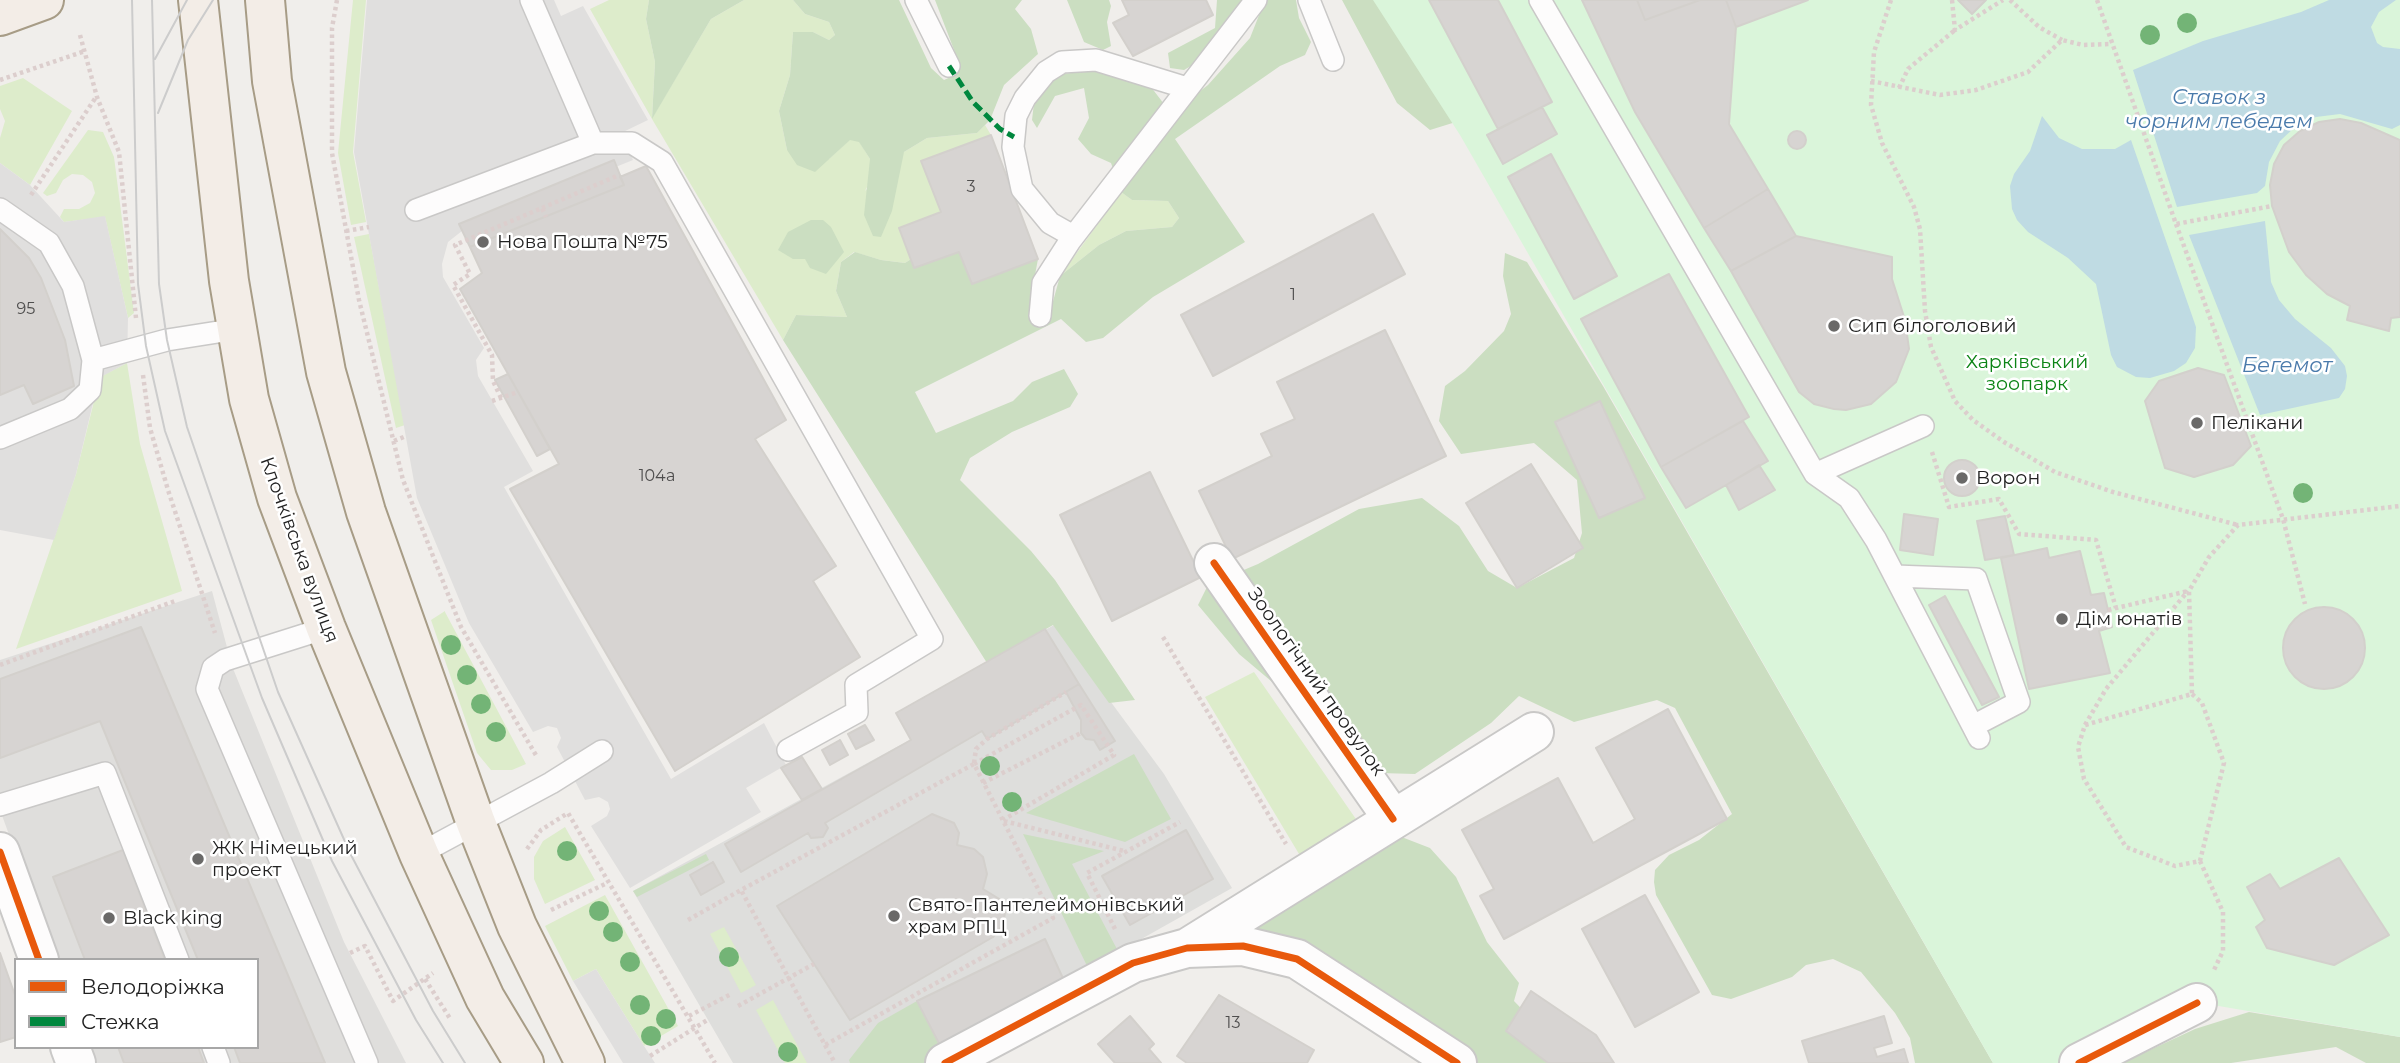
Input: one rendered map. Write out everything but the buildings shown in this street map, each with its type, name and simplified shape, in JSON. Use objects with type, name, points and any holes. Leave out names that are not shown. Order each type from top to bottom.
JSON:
[{"type":"main road","points":[[0,16],[44,0]]},
{"type":"main road","name":"Клочківська вулиця","points":[[198,0],[237,329],[249,399],[278,498],[326,628],[419,854],[485,998],[524,1063]]},
{"type":"main road","points":[[265,0],[274,94],[326,372],[366,512],[476,823],[517,926],[585,1063]]},
{"type":"street","name":"Зоологічний провулок","points":[[1214,563],[1393,819]]},
{"type":"street","points":[[1187,948],[1534,732]]},
{"type":"street","points":[[0,852],[38,958]]},
{"type":"street","points":[[945,1063],[1133,963],[1187,948],[1243,946],[1297,960],[1457,1063]]},
{"type":"street","points":[[2079,1063],[2197,1003]]},
{"type":"lane","points":[[531,0],[593,143]]},
{"type":"lane","points":[[916,0],[949,66]]},
{"type":"lane","points":[[1040,316],[1043,284],[1073,236],[1186,88],[1215,57],[1256,0]]},
{"type":"lane","points":[[1309,0],[1333,60]]},
{"type":"lane","points":[[1540,0],[1815,474],[1849,498],[1895,576],[1976,732],[2019,702],[1976,579],[1895,576]]},
{"type":"lane","points":[[1073,236],[1050,223],[1022,189],[1013,147],[1016,116],[1025,98],[1046,72],[1062,62],[1096,61],[1186,88]]},
{"type":"lane","points":[[415,210],[593,143],[632,143],[662,162],[932,639],[856,685],[857,712],[788,750]]},
{"type":"lane","points":[[0,438],[70,410],[90,390],[93,360],[73,286],[49,243],[8,214]]},
{"type":"lane","points":[[93,360],[167,340],[237,329]]},
{"type":"lane","points":[[1815,474],[1923,426]]},
{"type":"lane","points":[[326,628],[225,660],[213,668],[207,689],[367,1063]]},
{"type":"lane","points":[[419,854],[551,783],[602,751]]},
{"type":"lane","points":[[0,805],[105,773],[177,958]]},
{"type":"path","points":[[337,0],[332,28],[331,141],[359,300],[409,500],[461,627],[537,757]]},
{"type":"path","points":[[1891,0],[1874,52],[1871,105],[1882,143],[1914,207],[1920,229],[1925,311],[1931,347],[1955,401],[1973,420],[2055,472],[2113,492],[2238,524],[2400,506]]},
{"type":"path","points":[[1952,0],[1955,30]]},
{"type":"path","points":[[1899,88],[1916,61],[1955,30],[2003,0]]},
{"type":"path","points":[[2010,0],[2039,27],[2062,40],[2083,44],[2112,44]]},
{"type":"path","points":[[2097,0],[2283,519],[2305,604]]},
{"type":"path","points":[[80,36],[97,97],[119,152],[124,211]]},
{"type":"path","points":[[1871,81],[1940,95],[1976,90],[2028,72],[2062,40]]},
{"type":"path","points":[[0,80],[85,51]]},
{"type":"path","points":[[8,214],[97,97]]},
{"type":"path","points":[[500,398],[493,381],[492,355],[453,285],[470,274],[455,245],[617,176]]},
{"type":"path","points":[[2176,224],[2272,206]]},
{"type":"path","points":[[542,208],[546,217]]},
{"type":"path","points":[[346,231],[369,227]]},
{"type":"path","points":[[492,401],[518,392]]},
{"type":"path","points":[[150,428],[200,592],[225,660]]},
{"type":"path","points":[[394,441],[406,436]]},
{"type":"path","points":[[1935,463],[1949,507],[1999,499],[2019,534],[2096,540],[2116,608]]},
{"type":"path","points":[[2200,860],[2175,866],[2126,847],[2084,779],[2078,747],[2085,725],[2106,689],[2189,591],[2209,557],[2238,524]]},
{"type":"path","points":[[2108,610],[2189,591]]},
{"type":"path","points":[[2189,591],[2192,694],[2202,703],[2224,763],[2200,860],[2223,912],[2223,951],[2197,1003]]},
{"type":"path","points":[[0,665],[175,601]]},
{"type":"path","points":[[1163,637],[1304,874]]},
{"type":"path","points":[[825,1045],[1053,918],[974,764],[976,749],[986,739],[1066,692]]},
{"type":"path","points":[[2085,725],[2192,694]]},
{"type":"path","points":[[688,920],[1081,705],[1114,755],[1003,820]]},
{"type":"path","points":[[984,783],[1081,733]]},
{"type":"path","points":[[525,858],[535,836],[568,813],[715,1063]]},
{"type":"path","points":[[1003,820],[1126,852]]},
{"type":"path","points":[[1115,929],[1087,873],[1180,822]]},
{"type":"path","points":[[546,912],[607,883]]},
{"type":"path","points":[[741,890],[835,1063]]},
{"type":"path","points":[[365,946],[393,1001],[440,969]]},
{"type":"path","points":[[738,1006],[814,964]]},
{"type":"path","points":[[688,1016],[731,994]]},
{"type":"path","points":[[650,1056],[709,1018]]},
{"type":"shaded area","points":[[367,0],[554,0],[561,16],[583,6],[648,120],[621,133],[633,160],[467,227],[448,242],[442,264],[443,277],[484,348],[476,360],[478,376],[533,471],[504,487],[671,779],[764,723],[786,765],[746,788],[761,812],[630,888],[591,826],[607,816],[610,809],[608,802],[599,797],[585,800],[557,747],[561,738],[557,728],[548,726],[533,732],[469,623],[417,498],[354,152]]},
{"type":"shaded area","points":[[0,163],[30,185],[64,222],[105,216],[128,318],[127,363],[99,378],[76,474],[54,540],[0,530],[0,395],[24,385],[33,404],[74,386],[65,340],[29,258],[0,229]]},
{"type":"shaded area","points":[[212,591],[232,666],[344,942],[406,1063],[93,1063],[88,1049],[259,1049],[259,958],[54,958],[0,810],[0,660]]},
{"type":"shaded area","points":[[1054,625],[1164,774],[1232,888],[921,1063],[733,1063],[633,891],[968,708],[988,663]]},
{"type":"shaded area","points":[[596,969],[655,1063],[623,1063],[573,981]]},
{"type":"green space","points":[[353,0],[366,0],[353,152],[366,222],[351,225],[338,153]]},
{"type":"green space","points":[[609,0],[649,0],[646,19],[655,62],[652,118],[711,19],[744,0],[793,0],[805,14],[829,22],[835,35],[829,40],[813,32],[793,32],[790,75],[779,111],[787,150],[829,159],[850,139],[859,141],[870,159],[870,181],[865,191],[904,152],[927,138],[977,133],[985,125],[991,135],[921,161],[941,212],[899,228],[911,259],[905,263],[881,260],[854,252],[841,262],[836,291],[847,317],[796,315],[783,340],[652,119],[590,9]]},
{"type":"green space","points":[[649,0],[744,0],[711,19],[652,119],[655,62],[646,19]]},
{"type":"green space","points":[[793,0],[899,0],[931,68],[944,80],[957,74],[959,63],[935,0],[1022,0],[1015,9],[1031,29],[1038,54],[1004,85],[990,120],[977,133],[927,138],[904,152],[892,211],[881,237],[873,236],[864,215],[870,159],[859,142],[850,140],[815,172],[797,165],[787,150],[779,111],[790,75],[793,32],[813,32],[829,40],[835,35],[829,22],[805,14]]},
{"type":"green space","points":[[1067,0],[1109,0],[1111,6],[1107,22],[1111,46],[1103,50],[1084,42]]},
{"type":"green space","points":[[1217,0],[1242,0],[1237,15],[1203,59],[1184,70],[1170,68],[1168,53],[1215,28]]},
{"type":"green space","points":[[1265,0],[1296,0],[1299,18],[1311,42],[1305,55],[1280,66],[1175,139],[1245,242],[1153,297],[1103,338],[1086,342],[1061,319],[915,392],[936,433],[1013,401],[1032,382],[1064,369],[1078,394],[1070,407],[1012,432],[970,458],[960,480],[1031,551],[1055,580],[1135,700],[1109,703],[1053,625],[987,663],[783,340],[796,315],[847,317],[836,291],[841,262],[855,252],[881,260],[905,263],[911,259],[915,268],[959,252],[972,284],[1038,259],[1032,291],[1036,322],[1049,316],[1060,276],[1099,245],[1126,231],[1172,227],[1179,218],[1168,201],[1132,200],[1121,192],[1111,163],[1091,154],[1078,139],[1089,118],[1084,88],[1055,96],[1037,128],[1032,120],[1034,103],[1047,85],[1061,74],[1092,71],[1151,87],[1164,104],[1183,104],[1208,85],[1250,38]]},
{"type":"green space","points":[[1342,0],[1393,0],[1459,121],[1430,130],[1397,103]]},
{"type":"green space","name":"Харківський зоопарк","points":[[1373,0],[2400,0],[2400,1037],[2207,1004],[2140,1016],[2060,1063],[1993,1063],[1460,135]]},
{"type":"green space","points":[[23,78],[72,111],[30,185],[0,163],[0,138],[5,121],[0,109],[0,86]]},
{"type":"green space","points":[[88,130],[103,132],[114,157],[134,313],[128,318],[105,217],[64,222],[60,217],[64,209],[79,209],[90,203],[95,193],[92,182],[83,175],[72,174],[63,180],[56,193],[47,196],[43,193]]},
{"type":"green space","points":[[1121,192],[1132,200],[1168,201],[1179,218],[1172,227],[1126,231],[1099,245],[1060,276]]},
{"type":"green space","points":[[811,220],[823,220],[831,227],[844,252],[826,274],[810,268],[805,259],[793,259],[778,250],[788,232]]},
{"type":"green space","points":[[369,234],[405,425],[396,428],[354,237]]},
{"type":"green space","points":[[1505,253],[1527,262],[1603,386],[1993,1063],[1915,1063],[1910,1038],[1895,1013],[1861,972],[1833,959],[1806,965],[1792,977],[1731,999],[1712,995],[1656,895],[1654,882],[1655,870],[1669,855],[1699,840],[1732,814],[1675,708],[1657,700],[1574,722],[1519,696],[1491,723],[1415,774],[1380,773],[1239,654],[1198,605],[1208,585],[1258,564],[1359,509],[1422,498],[1459,526],[1488,571],[1517,588],[1574,558],[1582,533],[1577,480],[1534,443],[1461,454],[1439,421],[1445,386],[1465,371],[1504,331],[1511,314],[1503,276]]},
{"type":"green space","points":[[127,363],[140,444],[182,591],[16,649],[76,474],[100,377]]},
{"type":"green space","points":[[445,611],[526,764],[512,770],[491,770],[477,753],[431,620]]},
{"type":"green space","points":[[1254,672],[1358,822],[1302,859],[1205,697]]},
{"type":"green space","points":[[1134,754],[1171,819],[1125,842],[1026,813]]},
{"type":"green space","points":[[565,827],[595,880],[545,904],[534,879],[534,857],[543,841]]},
{"type":"green space","points":[[1023,834],[1104,851],[1072,864],[1118,951],[1089,970]]},
{"type":"green space","points":[[1399,836],[1430,848],[1456,877],[1487,942],[1519,983],[1514,1001],[1547,1035],[1585,1063],[1466,1063],[1246,934],[1257,915]]},
{"type":"green space","points":[[706,854],[709,860],[637,897],[633,891]]},
{"type":"green space","points":[[605,895],[678,1026],[644,1046],[596,969],[573,981],[545,926]]},
{"type":"green space","points":[[724,927],[756,985],[741,993],[710,934]]},
{"type":"green space","points":[[773,1000],[807,1063],[785,1063],[756,1010]]},
{"type":"green space","points":[[917,1001],[945,1055],[930,1063],[850,1063],[849,1060],[878,1023]]},
{"type":"green space","points":[[2249,1012],[2400,1037],[2400,1063],[2366,1063],[2336,1047],[2231,1063],[2122,1063],[2195,1029]]},
{"type":"water","name":"Ставок з чорним лебедем","points":[[2329,0],[2396,0],[2379,12],[2371,27],[2377,43],[2383,47],[2400,49],[2400,125],[2392,129],[2340,114],[2316,117],[2296,126],[2280,141],[2269,162],[2265,186],[2257,193],[2177,207],[2133,70],[2203,41],[2301,12]]},
{"type":"water","points":[[2042,116],[2059,138],[2082,149],[2115,149],[2131,140],[2196,327],[2195,348],[2186,363],[2174,371],[2150,378],[2136,377],[2117,367],[2111,355],[2096,284],[2068,258],[2028,232],[2017,220],[2012,209],[2010,186],[2014,174],[2030,151]]},
{"type":"water","name":"Бегемот","points":[[2265,221],[2271,282],[2279,300],[2295,319],[2331,348],[2345,366],[2347,376],[2345,389],[2339,398],[2260,415],[2189,235]]},
{"type":"tram line","points":[[132,0],[138,284],[146,346],[165,431],[262,698],[332,861],[416,1020],[443,1063]]},
{"type":"tram line","points":[[152,0],[159,284],[167,340],[187,427],[278,692],[351,855],[433,1011],[465,1063]]},
{"type":"tram line","points":[[155,59],[187,0]]},
{"type":"tram line","points":[[158,113],[188,40],[213,0]]},
{"type":"marked path","points":[[949,66],[973,102],[1000,129],[1014,137]]},
{"type":"cycle path","points":[[1214,563],[1393,819]]},
{"type":"cycle path","points":[[0,852],[38,958]]},
{"type":"cycle path","points":[[945,1063],[1133,963],[1187,948],[1243,946],[1297,959],[1457,1063]]},
{"type":"cycle path","points":[[2079,1063],[2197,1003]]},
{"type":"place","name":"Нова Пошта №75","points":[[483,242]]},
{"type":"place","name":"Сип білоголовий","points":[[1834,326]]},
{"type":"place","name":"Пелікани","points":[[2197,423]]},
{"type":"place","name":"Ворон","points":[[1962,478]]},
{"type":"place","name":"Дім юнатів","points":[[2062,619]]},
{"type":"place","name":"ЖК Німецький проект","points":[[198,859]]},
{"type":"place","name":"Свято-Пантелеймонівський храм РПЦ","points":[[894,916]]},
{"type":"place","name":"Black king","points":[[109,918]]}]
